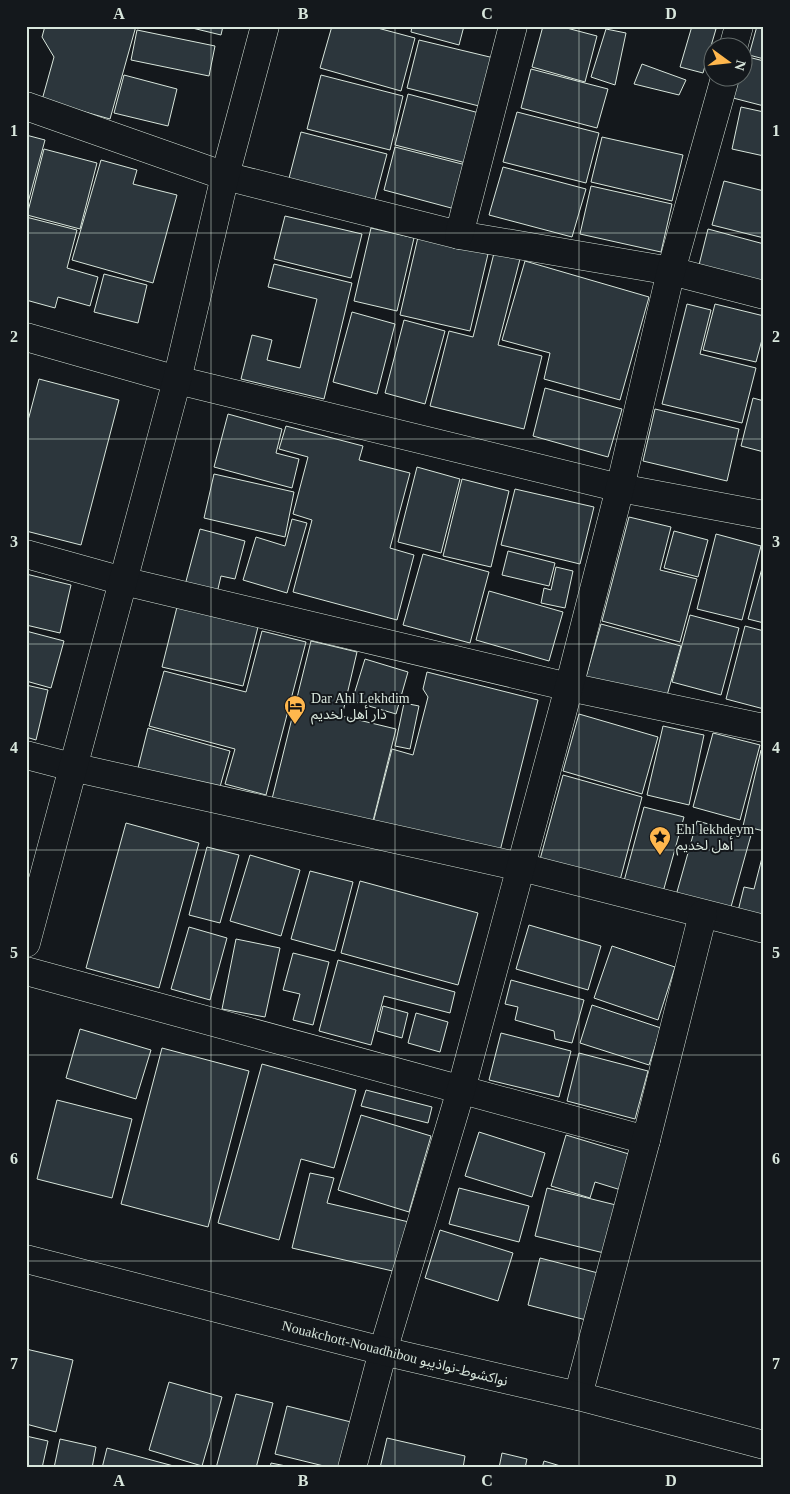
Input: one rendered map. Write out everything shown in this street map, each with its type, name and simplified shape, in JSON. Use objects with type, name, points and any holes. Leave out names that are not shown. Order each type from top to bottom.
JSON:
[{"type":"main road","points":[[26,943],[177,380],[224,176],[265,26]]},
{"type":"main road","points":[[459,235],[513,26]]},
{"type":"main road","points":[[352,1468],[383,1352],[461,1090],[521,867],[620,488],[672,271],[722,88]]},
{"type":"main road","points":[[26,106],[224,176],[459,235],[672,271],[764,295]]},
{"type":"main road","points":[[26,337],[177,380],[620,488],[764,514]]},
{"type":"main road","points":[[26,554],[123,581],[569,687],[764,728]]},
{"type":"main road","points":[[26,755],[72,767],[521,867],[764,929]]},
{"type":"main road","points":[[578,1396],[646,1140],[703,914]]},
{"type":"main road","points":[[26,971],[646,1140]]},
{"type":"main road","name":"Nouakchott-Nouadhibou نواكشوط-نواذيبو","points":[[26,1259],[383,1352],[578,1396],[764,1445]]},
{"type":"building","points":[[45,26],[136,26],[110,119],[42,100],[54,57],[42,37]]},
{"type":"building","points":[[184,26],[223,26],[221,35]]},
{"type":"building","points":[[332,26],[370,26],[415,38],[401,91],[320,68]]},
{"type":"building","points":[[412,26],[464,26],[459,45],[411,32]]},
{"type":"building","points":[[543,26],[559,26],[597,36],[585,82],[532,67]]},
{"type":"building","points":[[692,26],[705,26],[716,29],[713,38],[702,38],[702,73],[680,67]]},
{"type":"building","points":[[757,26],[764,26],[764,59],[752,56],[752,44]]},
{"type":"building","points":[[606,29],[626,33],[615,85],[591,77]]},
{"type":"building","points":[[137,30],[215,46],[209,76],[131,60]]},
{"type":"building","points":[[419,40],[494,58],[483,107],[407,88]]},
{"type":"building","points":[[752,58],[764,61],[764,106],[733,98],[736,88],[752,88]]},
{"type":"building","points":[[642,64],[686,80],[679,95],[634,84]]},
{"type":"building","points":[[531,69],[608,89],[597,128],[521,108]]},
{"type":"building","points":[[124,75],[177,89],[168,126],[114,113]]},
{"type":"building","points":[[321,75],[403,96],[390,150],[307,129]]},
{"type":"building","points":[[408,94],[483,114],[470,164],[395,145]]},
{"type":"building","points":[[741,107],[764,112],[764,156],[732,149]]},
{"type":"building","points":[[517,112],[599,133],[586,183],[503,162]]},
{"type":"building","points":[[301,132],[387,154],[374,203],[288,182]]},
{"type":"building","points":[[26,135],[45,140],[26,210]]},
{"type":"building","points":[[602,137],[683,155],[672,201],[591,182]]},
{"type":"building","points":[[395,147],[466,165],[455,209],[384,190]]},
{"type":"building","points":[[44,149],[97,163],[80,229],[27,215]]},
{"type":"building","points":[[101,160],[137,170],[133,184],[177,195],[153,283],[72,260]]},
{"type":"building","points":[[503,167],[586,189],[572,237],[489,215]]},
{"type":"building","points":[[724,181],[764,191],[764,238],[712,225]]},
{"type":"building","points":[[591,186],[672,204],[661,252],[580,234]]},
{"type":"building","points":[[285,216],[362,234],[351,278],[274,259]]},
{"type":"building","points":[[26,217],[77,230],[67,268],[98,277],[90,306],[58,297],[55,308],[26,300]]},
{"type":"building","points":[[371,228],[414,238],[397,311],[354,301]]},
{"type":"building","points":[[708,229],[764,244],[764,291],[697,273]]},
{"type":"building","points":[[418,237],[488,254],[470,331],[400,315]]},
{"type":"building","points":[[494,253],[520,259],[498,345],[542,356],[524,429],[430,406],[449,331],[473,337]]},
{"type":"building","points":[[525,261],[649,297],[620,400],[544,379],[550,353],[502,340]]},
{"type":"building","points":[[274,264],[352,283],[324,399],[241,379],[252,335],[272,340],[267,360],[300,368],[317,299],[268,287]]},
{"type":"building","points":[[104,274],[147,285],[138,323],[94,312]]},
{"type":"building","points":[[687,304],[711,310],[700,354],[756,368],[742,423],[662,404]]},
{"type":"building","points":[[715,304],[764,316],[764,332],[756,362],[703,350]]},
{"type":"building","points":[[352,312],[395,324],[377,394],[333,382]]},
{"type":"building","points":[[404,320],[445,331],[425,404],[385,393]]},
{"type":"building","points":[[39,379],[119,400],[81,545],[26,531],[26,428]]},
{"type":"building","points":[[545,388],[622,409],[608,457],[533,436]]},
{"type":"building","points":[[753,398],[764,401],[764,452],[741,446]]},
{"type":"building","points":[[655,409],[739,429],[727,481],[643,461]]},
{"type":"building","points":[[228,414],[282,429],[276,453],[299,459],[292,488],[214,467]]},
{"type":"building","points":[[286,426],[363,446],[359,460],[410,473],[390,548],[414,555],[397,620],[293,592],[312,520],[293,514],[308,457],[279,449]]},
{"type":"building","points":[[417,467],[460,479],[441,553],[398,542]]},
{"type":"building","points":[[214,474],[294,492],[285,537],[204,518]]},
{"type":"building","points":[[462,479],[509,491],[491,567],[443,556]]},
{"type":"building","points":[[515,489],[594,507],[580,564],[501,545]]},
{"type":"building","points":[[629,517],[671,527],[660,570],[697,579],[680,642],[602,621]]},
{"type":"building","points":[[292,519],[307,523],[287,593],[243,580],[256,537],[285,546]]},
{"type":"building","points":[[200,529],[245,541],[235,579],[221,576],[217,593],[185,585]]},
{"type":"building","points":[[674,531],[708,540],[698,577],[664,568]]},
{"type":"building","points":[[716,534],[761,546],[742,620],[697,609]]},
{"type":"building","points":[[508,551],[555,563],[549,586],[502,575]]},
{"type":"building","points":[[423,554],[489,572],[470,643],[403,625]]},
{"type":"building","points":[[764,561],[764,623],[748,619]]},
{"type":"building","points":[[556,567],[573,571],[565,608],[541,603],[544,588],[551,590]]},
{"type":"building","points":[[26,574],[71,585],[60,633],[26,625]]},
{"type":"building","points":[[489,591],[563,612],[549,661],[476,640]]},
{"type":"building","points":[[177,607],[258,627],[243,686],[162,667]]},
{"type":"building","points":[[690,615],[739,628],[721,695],[672,682]]},
{"type":"building","points":[[601,624],[681,646],[666,699],[586,677]]},
{"type":"building","points":[[745,626],[764,631],[764,709],[726,699]]},
{"type":"building","points":[[26,631],[64,641],[51,688],[26,681]]},
{"type":"building","points":[[262,631],[306,642],[266,795],[225,784],[235,749],[149,726],[164,671],[246,692]]},
{"type":"building","points":[[311,641],[357,652],[342,716],[396,729],[372,825],[272,799]]},
{"type":"building","points":[[365,659],[408,672],[396,714],[352,701]]},
{"type":"building","points":[[427,672],[538,700],[499,855],[373,823],[392,749],[413,755],[428,697],[423,689]]},
{"type":"building","points":[[26,685],[48,690],[36,740],[26,737]]},
{"type":"building","points":[[404,703],[419,706],[410,749],[395,746]]},
{"type":"building","points":[[579,714],[658,737],[642,794],[563,771]]},
{"type":"building","points":[[663,726],[704,735],[689,805],[647,795]]},
{"type":"building","points":[[148,728],[230,751],[218,794],[137,772]]},
{"type":"building","points":[[713,733],[760,745],[740,820],[693,807]]},
{"type":"building","points":[[761,750],[764,750],[764,831],[743,826]]},
{"type":"building","points":[[563,775],[642,797],[619,884],[539,863]]},
{"type":"building","points":[[644,807],[684,817],[663,892],[624,881]]},
{"type":"building","points":[[697,821],[751,835],[729,914],[675,899]]},
{"type":"building","points":[[126,823],[199,843],[159,988],[86,968]]},
{"type":"building","points":[[207,847],[239,855],[220,923],[189,915]]},
{"type":"building","points":[[764,850],[764,918],[738,911],[744,887],[754,889]]},
{"type":"building","points":[[250,855],[300,870],[281,936],[230,921]]},
{"type":"building","points":[[310,871],[353,882],[335,951],[291,939]]},
{"type":"building","points":[[360,881],[478,913],[458,985],[341,953]]},
{"type":"building","points":[[529,925],[601,946],[588,990],[516,969]]},
{"type":"building","points":[[189,927],[227,938],[210,1000],[171,989]]},
{"type":"building","points":[[236,939],[280,948],[265,1017],[222,1009]]},
{"type":"building","points":[[612,946],[675,967],[658,1020],[594,998]]},
{"type":"building","points":[[293,953],[329,962],[313,1025],[293,1020],[300,994],[283,990]]},
{"type":"building","points":[[338,960],[455,992],[450,1013],[384,996],[371,1045],[319,1031]]},
{"type":"building","points":[[511,980],[584,1000],[572,1043],[555,1039],[554,1031],[515,1020],[518,1007],[505,1004]]},
{"type":"building","points":[[592,1005],[661,1028],[649,1065],[580,1043]]},
{"type":"building","points":[[383,1006],[408,1013],[402,1038],[377,1031]]},
{"type":"building","points":[[416,1013],[448,1022],[440,1052],[408,1043]]},
{"type":"building","points":[[80,1029],[151,1050],[136,1099],[66,1078]]},
{"type":"building","points":[[501,1033],[571,1051],[559,1097],[489,1080]]},
{"type":"building","points":[[162,1048],[249,1071],[208,1227],[121,1204]]},
{"type":"building","points":[[579,1053],[648,1071],[635,1119],[567,1101]]},
{"type":"building","points":[[262,1064],[356,1090],[334,1168],[301,1159],[279,1240],[218,1223]]},
{"type":"building","points":[[366,1090],[432,1107],[428,1123],[361,1106]]},
{"type":"building","points":[[57,1100],[132,1119],[112,1198],[37,1179]]},
{"type":"building","points":[[361,1115],[431,1136],[409,1212],[338,1190]]},
{"type":"building","points":[[479,1132],[545,1153],[532,1197],[465,1176]]},
{"type":"building","points":[[566,1135],[632,1155],[621,1190],[595,1182],[590,1198],[551,1186]]},
{"type":"building","points":[[310,1173],[334,1178],[327,1203],[409,1222],[397,1272],[292,1248]]},
{"type":"building","points":[[459,1188],[529,1206],[519,1242],[449,1224]]},
{"type":"building","points":[[547,1188],[620,1206],[608,1254],[535,1236]]},
{"type":"building","points":[[440,1230],[513,1253],[498,1301],[425,1278]]},
{"type":"building","points":[[540,1258],[602,1274],[590,1321],[528,1305]]},
{"type":"building","points":[[26,1349],[73,1360],[56,1432],[26,1424]]},
{"type":"building","points":[[169,1382],[222,1397],[202,1466],[149,1450]]},
{"type":"building","points":[[236,1394],[273,1403],[256,1468],[216,1468]]},
{"type":"building","points":[[287,1406],[351,1422],[340,1468],[332,1468],[275,1454]]},
{"type":"building","points":[[26,1436],[48,1441],[42,1468],[26,1468]]},
{"type":"building","points":[[387,1438],[465,1456],[463,1468],[380,1468]]},
{"type":"building","points":[[60,1439],[96,1447],[92,1468],[54,1468]]},
{"type":"building","points":[[107,1448],[181,1468],[102,1468]]},
{"type":"building","points":[[502,1453],[527,1459],[525,1468],[499,1468]]},
{"type":"building","points":[[544,1461],[567,1468],[542,1468]]},
{"type":"building","points":[[271,1463],[296,1468],[270,1468]]},
{"type":"place","name":"Dar Ahl Lekhdim دار أهل لخديم","points":[[295,725]]},
{"type":"place","name":"Ehl lekhdeym أهل لخديم","points":[[660,856]]}]
